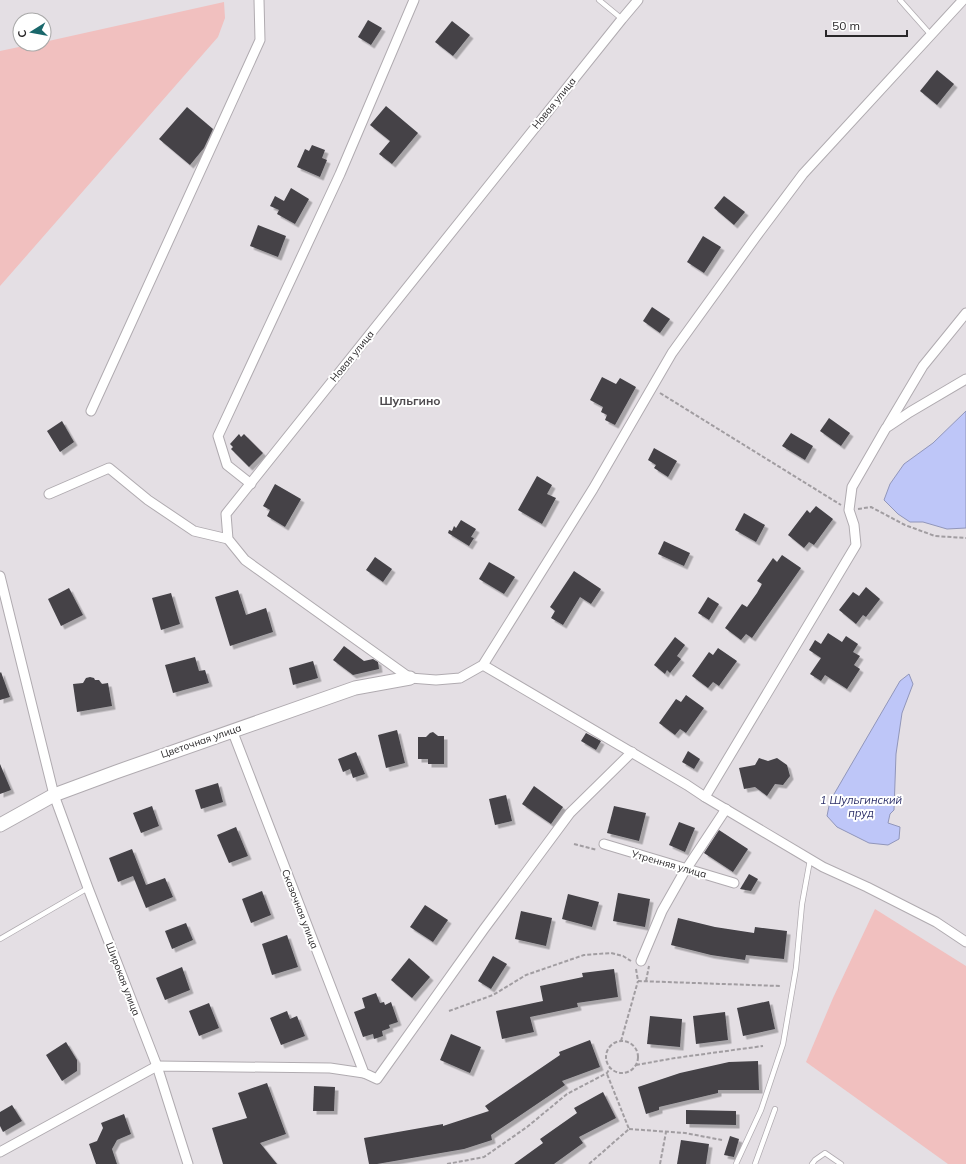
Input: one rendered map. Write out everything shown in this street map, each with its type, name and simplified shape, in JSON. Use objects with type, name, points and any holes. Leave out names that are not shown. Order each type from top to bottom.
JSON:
[{"type":"street","points":[[91,411],[260,40],[258,0]]},
{"type":"street","points":[[250,484],[227,465],[218,436],[340,174],[414,0]]},
{"type":"street","name":"Новая улица","points":[[228,539],[226,514],[638,0]]},
{"type":"street","points":[[49,494],[109,468],[148,500],[194,531],[228,539],[245,560],[410,678],[436,680],[460,678],[482,665],[593,489],[672,353],[755,238],[803,174],[963,0]]},
{"type":"street","points":[[705,797],[856,545],[854,525],[849,510],[852,487],[923,366],[966,313]]},
{"type":"street","points":[[886,428],[966,379]]},
{"type":"street","name":"Широкая улица","points":[[0,576],[54,795],[88,888],[158,1066],[188,1164]]},
{"type":"street","points":[[482,665],[632,752],[823,867],[867,887],[936,922],[966,942]]},
{"type":"street","name":"Цветочная улица","points":[[0,826],[54,795],[232,730],[355,688],[410,678]]},
{"type":"street","name":"Сказочная улица","points":[[232,730],[364,1073]]},
{"type":"street","points":[[0,1152],[158,1066],[330,1068],[364,1073],[378,1079],[484,929],[570,813],[632,752]]},
{"type":"street","points":[[637,961],[662,911],[686,869],[726,809]]},
{"type":"street","name":"Утренняя улица","points":[[600,847],[734,883]]},
{"type":"lane","points":[[599,0],[622,19]]},
{"type":"lane","points":[[900,0],[931,35]]},
{"type":"lane","points":[[736,1164],[761,1110],[783,1044],[796,968],[802,904],[810,858]]},
{"type":"lane","points":[[0,939],[88,888]]},
{"type":"lane","points":[[755,1164],[775,1109]]},
{"type":"lane","points":[[812,1164],[825,1153],[841,1164]]},
{"type":"path","points":[[652,388],[849,510],[871,507],[905,525],[935,536],[966,538]]},
{"type":"path","points":[[574,844],[600,847]]},
{"type":"path","points":[[449,1011],[493,995],[526,975],[584,955],[611,953],[623,956],[632,962],[637,961],[638,981],[621,1041]]},
{"type":"path","points":[[646,981],[651,962]]},
{"type":"path","points":[[638,981],[780,986]]},
{"type":"path","points":[[621,1041],[630,1043],[636,1049],[638,1057],[636,1065],[631,1071],[624,1073],[616,1072],[610,1068],[606,1060],[607,1051],[613,1044],[621,1041]]},
{"type":"path","points":[[636,1065],[764,1046]]},
{"type":"path","points":[[447,1164],[484,1157],[527,1127],[567,1094],[607,1074],[610,1068]]},
{"type":"path","points":[[607,1074],[629,1129]]},
{"type":"path","points":[[589,1164],[629,1129],[685,1134],[722,1140]]},
{"type":"path","points":[[660,1164],[666,1132]]},
{"type":"shaded area","points":[[224,2],[225,18],[218,37],[0,286],[0,51],[12,48],[12,52],[52,52],[52,40]]},
{"type":"shaded area","points":[[875,909],[966,966],[966,1164],[948,1164],[806,1062],[833,998]]},
{"type":"water","points":[[966,411],[966,528],[947,529],[923,522],[910,522],[898,514],[884,500],[890,484],[904,464],[933,443]]},
{"type":"water","name":"1 Шульгинский пруд","points":[[909,674],[913,684],[902,713],[896,754],[894,810],[890,814],[888,823],[900,827],[899,839],[888,845],[869,843],[837,827],[827,816],[830,801],[900,681]]},
{"type":"building","points":[[368,20],[382,28],[371,45],[358,37]]},
{"type":"building","points":[[452,21],[470,35],[453,56],[435,42]]},
{"type":"building","points":[[937,70],[954,84],[937,105],[920,91]]},
{"type":"building","points":[[386,106],[418,133],[392,164],[379,154],[390,141],[370,125]]},
{"type":"building","points":[[187,107],[213,129],[204,148],[190,165],[159,139]]},
{"type":"building","points":[[312,145],[325,150],[322,158],[327,160],[320,177],[297,167],[305,149],[309,151]]},
{"type":"building","points":[[291,188],[309,199],[295,224],[277,214],[279,210],[270,206],[275,196],[284,201]]},
{"type":"building","points":[[724,196],[745,212],[734,225],[714,208]]},
{"type":"building","points":[[258,225],[286,236],[278,257],[250,246]]},
{"type":"building","points":[[703,236],[721,247],[704,273],[687,262]]},
{"type":"building","points":[[652,307],[670,319],[660,333],[643,321]]},
{"type":"building","points":[[602,377],[616,384],[620,378],[636,387],[615,425],[605,420],[607,415],[601,412],[603,407],[590,400]]},
{"type":"building","points":[[829,418],[850,433],[841,446],[820,431]]},
{"type":"building","points":[[62,421],[74,442],[60,452],[47,431]]},
{"type":"building","points":[[791,433],[813,446],[805,460],[782,446]]},
{"type":"building","points":[[239,434],[241,437],[244,434],[263,453],[249,467],[231,449],[233,447],[230,444]]},
{"type":"building","points":[[654,448],[677,461],[668,477],[654,468],[656,465],[648,460]]},
{"type":"building","points":[[537,476],[552,485],[547,494],[556,498],[542,524],[518,510]]},
{"type":"building","points":[[275,484],[301,499],[285,527],[267,516],[270,510],[263,506]]},
{"type":"building","points":[[816,506],[833,519],[814,545],[809,542],[804,548],[788,535],[807,510],[810,513]]},
{"type":"building","points":[[744,513],[765,525],[756,542],[735,530]]},
{"type":"building","points":[[461,520],[476,529],[471,537],[474,538],[469,546],[448,533],[449,530],[452,531],[454,526],[456,528]]},
{"type":"building","points":[[664,541],[690,553],[684,566],[658,554]]},
{"type":"building","points":[[782,555],[801,568],[752,638],[746,634],[741,640],[725,628],[742,604],[747,607],[757,593],[762,584],[757,581],[773,558],[777,562]]},
{"type":"building","points":[[375,557],[392,569],[383,582],[366,570]]},
{"type":"building","points":[[489,562],[515,577],[504,594],[479,579]]},
{"type":"building","points":[[574,571],[601,589],[591,604],[580,597],[563,625],[551,618],[555,611],[550,607]]},
{"type":"building","points":[[866,587],[880,599],[866,617],[863,615],[856,624],[839,610],[853,592],[859,596]]},
{"type":"building","points":[[69,588],[83,615],[61,626],[48,599]]},
{"type":"building","points":[[238,590],[246,615],[266,608],[273,632],[230,646],[215,597]]},
{"type":"building","points":[[171,593],[180,624],[161,630],[152,598]]},
{"type":"building","points":[[708,597],[719,604],[709,620],[698,613]]},
{"type":"building","points":[[828,633],[842,642],[846,636],[858,644],[853,652],[860,656],[854,665],[860,669],[847,689],[825,675],[821,681],[810,674],[821,658],[809,650],[815,640],[821,644]]},
{"type":"building","points":[[675,637],[685,645],[677,656],[681,659],[670,673],[667,670],[665,674],[654,665]]},
{"type":"building","points":[[344,646],[364,661],[373,659],[378,662],[379,669],[353,675],[333,660]]},
{"type":"building","points":[[718,648],[737,661],[719,686],[713,682],[708,688],[692,676],[709,652],[713,655]]},
{"type":"building","points":[[195,657],[199,671],[205,670],[209,683],[173,693],[165,665]]},
{"type":"building","points":[[313,661],[318,678],[293,685],[289,668]]},
{"type":"building","points":[[1,672],[10,697],[0,700],[0,673]]},
{"type":"building","points":[[86,678],[94,678],[95,680],[99,680],[102,684],[108,683],[112,706],[77,712],[73,684],[83,683]]},
{"type":"building","points":[[686,695],[704,708],[686,733],[680,729],[675,735],[659,723],[676,699],[681,702]]},
{"type":"building","points":[[397,730],[405,763],[386,768],[378,735]]},
{"type":"building","points":[[433,732],[438,736],[444,736],[444,764],[428,764],[428,759],[418,759],[418,737],[426,737]]},
{"type":"building","points":[[586,733],[601,741],[596,750],[581,741]]},
{"type":"building","points":[[688,751],[700,759],[694,769],[682,762]]},
{"type":"building","points":[[356,752],[365,774],[353,778],[350,769],[343,772],[338,759]]},
{"type":"building","points":[[759,758],[768,761],[777,758],[787,765],[790,776],[783,785],[775,784],[767,796],[755,787],[744,789],[739,768],[755,765]]},
{"type":"building","points":[[0,764],[11,790],[0,794]]},
{"type":"building","points":[[218,783],[223,802],[201,809],[195,790]]},
{"type":"building","points":[[534,786],[563,807],[551,824],[522,804]]},
{"type":"building","points":[[506,795],[512,821],[495,825],[489,799]]},
{"type":"building","points":[[152,806],[159,826],[141,833],[133,813]]},
{"type":"building","points":[[614,806],[646,813],[639,841],[607,833]]},
{"type":"building","points":[[679,822],[695,828],[685,852],[669,845]]},
{"type":"building","points":[[236,827],[248,856],[229,863],[217,835]]},
{"type":"building","points":[[719,830],[748,849],[733,872],[704,853]]},
{"type":"building","points":[[132,849],[146,885],[165,878],[173,897],[146,908],[133,876],[118,882],[109,858]]},
{"type":"building","points":[[749,874],[758,879],[751,891],[740,889]]},
{"type":"building","points":[[262,891],[271,915],[251,923],[242,899]]},
{"type":"building","points":[[618,893],[650,899],[645,927],[613,921]]},
{"type":"building","points":[[568,894],[599,902],[592,927],[562,919]]},
{"type":"building","points":[[425,905],[448,920],[433,942],[410,927]]},
{"type":"building","points":[[521,911],[552,918],[546,946],[515,939]]},
{"type":"building","points":[[678,918],[715,927],[754,933],[755,927],[787,931],[784,959],[746,955],[745,960],[711,955],[671,945]]},
{"type":"building","points":[[186,923],[193,940],[172,949],[165,931]]},
{"type":"building","points":[[287,935],[298,967],[272,975],[262,944]]},
{"type":"building","points":[[493,956],[507,964],[491,989],[478,981]]},
{"type":"building","points":[[409,958],[430,977],[412,998],[391,980]]},
{"type":"building","points":[[182,967],[190,990],[165,1000],[156,978]]},
{"type":"building","points":[[614,969],[618,997],[577,1003],[578,1007],[530,1017],[534,1032],[502,1039],[496,1011],[543,1001],[540,986],[583,977],[582,973]]},
{"type":"building","points":[[376,993],[380,1003],[384,1002],[385,1005],[391,1002],[398,1022],[389,1025],[390,1028],[382,1031],[383,1036],[374,1039],[373,1034],[363,1037],[354,1012],[365,1008],[362,998]]},
{"type":"building","points":[[769,1001],[775,1029],[743,1036],[737,1008]]},
{"type":"building","points":[[209,1003],[219,1028],[199,1036],[189,1011]]},
{"type":"building","points":[[287,1011],[290,1019],[297,1016],[305,1036],[281,1045],[270,1018]]},
{"type":"building","points":[[725,1012],[728,1040],[696,1044],[693,1016]]},
{"type":"building","points":[[650,1016],[682,1019],[680,1047],[647,1044]]},
{"type":"building","points":[[451,1034],[481,1047],[470,1073],[440,1060]]},
{"type":"building","points":[[590,1040],[600,1067],[562,1081],[565,1085],[491,1135],[492,1140],[464,1149],[377,1164],[369,1164],[364,1138],[443,1124],[443,1126],[489,1111],[485,1106],[560,1055],[559,1052]]},
{"type":"building","points":[[66,1042],[77,1060],[77,1071],[62,1081],[46,1055]]},
{"type":"building","points":[[758,1061],[759,1090],[718,1090],[718,1093],[659,1107],[659,1110],[646,1114],[638,1087],[680,1073],[729,1062]]},
{"type":"building","points":[[267,1083],[286,1134],[260,1143],[277,1164],[223,1164],[212,1128],[247,1118],[238,1093]]},
{"type":"building","points":[[314,1086],[335,1087],[334,1111],[313,1111]]},
{"type":"building","points":[[603,1092],[616,1118],[579,1137],[583,1143],[554,1164],[514,1164],[543,1143],[540,1139],[577,1113],[574,1108]]},
{"type":"building","points":[[12,1105],[22,1121],[3,1132],[0,1126],[0,1112]]},
{"type":"building","points":[[686,1110],[736,1111],[736,1125],[686,1124]]},
{"type":"building","points":[[124,1114],[131,1134],[117,1140],[112,1149],[117,1164],[96,1164],[89,1144],[97,1141],[103,1128],[101,1123]]},
{"type":"building","points":[[730,1136],[739,1139],[734,1157],[724,1155]]},
{"type":"building","points":[[681,1140],[709,1144],[706,1164],[677,1164]]},
{"type":"district","name":"Шульгино","points":[[410,400]]}]
